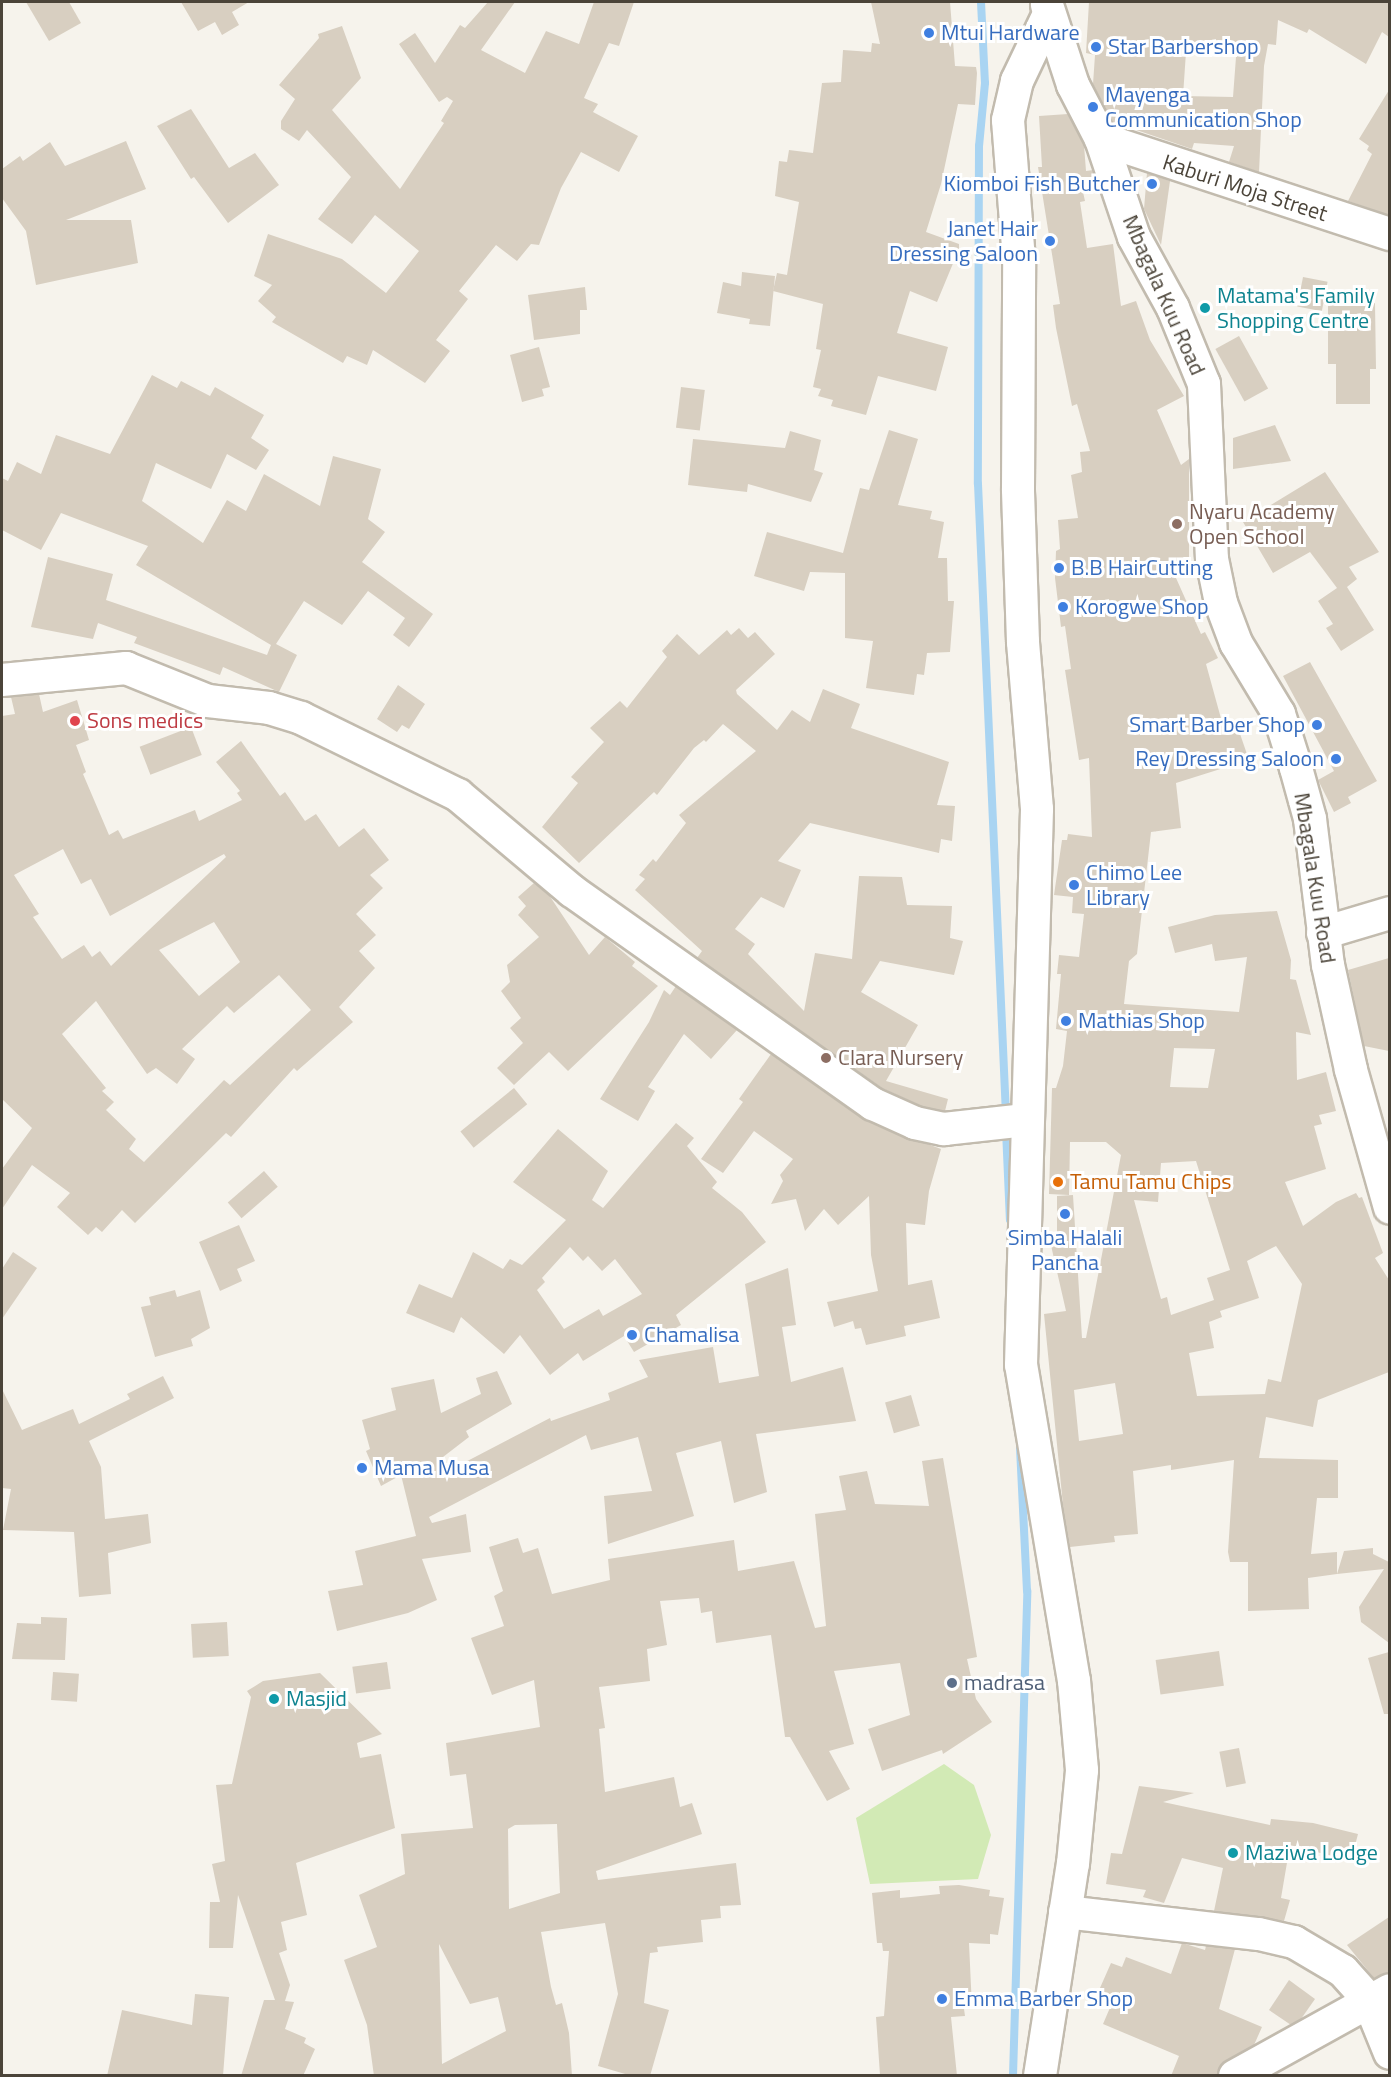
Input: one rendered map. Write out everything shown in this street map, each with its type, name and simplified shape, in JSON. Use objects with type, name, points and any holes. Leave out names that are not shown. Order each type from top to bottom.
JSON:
[{"type":"street","name":"Mbagala Kuu Road","points":[[1048,9],[1073,85],[1101,139],[1134,237],[1173,308],[1204,384],[1212,559],[1221,603],[1236,643],[1279,714],[1293,757],[1310,819],[1323,933],[1351,1070],[1389,1208]]},
{"type":"street","points":[[1040,2076],[1065,1912],[1082,1770],[1074,1681],[1021,1365],[1026,1120],[1037,809],[1023,642],[1018,489],[1019,260],[1008,120],[1017,81],[1048,9]]},
{"type":"street","name":"Kaburi Moja Street","points":[[1101,139],[1389,234]]},
{"type":"street","points":[[2,680],[104,667],[126,668],[207,701],[268,708],[301,718],[458,795],[572,891],[873,1104],[915,1123],[944,1129],[1026,1120]]},
{"type":"street","points":[[1323,933],[1389,913]]},
{"type":"street","points":[[1065,1912],[1259,1934],[1294,1942],[1379,1995],[1389,2053]]},
{"type":"street","points":[[1234,2076],[1379,1995]]},
{"type":"green space","points":[[944,1764],[974,1785],[991,1835],[978,1879],[870,1884],[856,1818]]},
{"type":"building","points":[[26,2],[69,2],[81,23],[49,41]]},
{"type":"building","points":[[181,2],[249,2],[232,12],[239,25],[222,35],[215,22],[198,31]]},
{"type":"building","points":[[488,2],[515,2],[481,50],[525,73],[546,31],[579,44],[594,2],[634,2],[619,46],[609,43],[584,98],[598,104],[593,112],[638,136],[619,172],[581,152],[561,188],[539,245],[531,244],[517,261],[496,245],[459,291],[468,299],[436,340],[450,351],[425,383],[373,350],[367,365],[347,356],[343,363],[272,322],[276,317],[258,301],[272,285],[254,276],[268,234],[342,259],[386,293],[419,251],[375,215],[352,244],[318,219],[351,177],[307,130],[299,141],[281,129],[281,121],[295,99],[279,85],[319,38],[318,34],[342,26],[361,78],[332,110],[400,189],[444,123],[441,121],[453,101],[447,97],[439,102],[399,44],[415,33],[435,63],[460,25],[465,28]]},
{"type":"building","points":[[871,2],[950,2],[955,66],[976,67],[977,73],[975,105],[958,104],[941,184],[926,232],[959,244],[959,249],[937,302],[910,291],[897,333],[948,347],[936,391],[878,376],[866,415],[831,406],[833,400],[818,396],[821,389],[813,387],[821,350],[816,349],[823,304],[773,291],[777,273],[787,275],[799,202],[775,196],[779,161],[787,162],[789,150],[813,153],[822,83],[841,82],[843,50],[871,52],[872,43],[880,44]]},
{"type":"building","points":[[1089,2],[1389,2],[1389,37],[1382,32],[1366,64],[1309,29],[1307,33],[1278,20],[1276,45],[1268,44],[1264,66],[1259,172],[1229,162],[1234,146],[1194,143],[1192,149],[1113,122],[1093,84],[1095,55],[1086,53]],"holes":[[[1186,52],[1236,57],[1233,97],[1183,96]]]},
{"type":"building","points":[[1389,90],[1389,215],[1348,201],[1372,154],[1367,150],[1369,146],[1359,139]]},
{"type":"building","points":[[191,109],[229,168],[255,153],[279,185],[228,223],[194,177],[191,179],[157,126]]},
{"type":"building","points":[[1068,114],[1084,145],[1086,171],[1093,170],[1098,186],[1098,191],[1083,192],[1085,201],[1080,202],[1087,248],[1113,244],[1121,306],[1136,301],[1150,340],[1184,396],[1157,410],[1181,465],[1189,459],[1189,569],[1172,569],[1201,634],[1205,632],[1218,658],[1206,664],[1225,733],[1238,728],[1249,760],[1176,783],[1181,828],[1151,832],[1137,954],[1129,961],[1124,1004],[1239,1012],[1247,957],[1215,961],[1212,944],[1175,953],[1168,927],[1215,915],[1277,911],[1291,960],[1290,979],[1296,980],[1311,1035],[1296,1032],[1297,1080],[1326,1072],[1336,1111],[1319,1115],[1322,1124],[1314,1126],[1326,1169],[1285,1182],[1303,1226],[1336,1202],[1356,1193],[1359,1198],[1362,1197],[1383,1253],[1375,1258],[1389,1280],[1389,1372],[1318,1400],[1313,1427],[1266,1417],[1259,1458],[1338,1460],[1338,1498],[1317,1498],[1311,1554],[1337,1552],[1337,1574],[1308,1578],[1309,1609],[1248,1611],[1248,1562],[1230,1562],[1228,1552],[1234,1460],[1171,1470],[1171,1465],[1133,1471],[1138,1534],[1114,1536],[1115,1542],[1070,1547],[1063,1505],[1044,1314],[1066,1311],[1050,1241],[1057,1237],[1057,1196],[1073,1195],[1082,1338],[1086,1338],[1121,1155],[1106,1142],[1070,1142],[1069,1195],[1049,1194],[1052,1088],[1056,1088],[1063,1066],[1067,1031],[1056,1029],[1061,974],[1057,974],[1059,955],[1079,957],[1084,914],[1072,913],[1073,897],[1054,895],[1062,840],[1067,840],[1068,834],[1092,837],[1089,758],[1079,760],[1065,670],[1071,669],[1065,626],[1061,627],[1055,578],[1056,551],[1060,549],[1058,520],[1078,518],[1071,475],[1082,472],[1080,452],[1090,451],[1077,404],[1072,406],[1056,328],[1053,305],[1060,304],[1038,167],[1042,167],[1039,116]],"holes":[[[1174,1048],[1215,1049],[1208,1088],[1170,1087]],[[1196,1161],[1230,1270],[1207,1278],[1214,1300],[1171,1315],[1167,1297],[1161,1299],[1134,1200],[1158,1202],[1161,1163]],[[1276,1246],[1302,1284],[1281,1382],[1268,1379],[1265,1394],[1197,1396],[1189,1353],[1214,1348],[1209,1322],[1222,1317],[1220,1311],[1259,1298],[1247,1261]],[[1115,1383],[1123,1434],[1079,1441],[1074,1390]]]},
{"type":"building","points":[[126,141],[146,189],[66,220],[131,220],[138,263],[36,285],[26,231],[2,198],[2,169],[20,156],[23,161],[50,142],[65,166]]},
{"type":"building","points":[[1147,173],[1170,181],[1161,245],[1144,209]]},
{"type":"building","points":[[742,272],[775,276],[770,326],[749,324],[750,319],[717,313],[723,282],[741,286]]},
{"type":"building","points":[[1303,277],[1328,282],[1322,311],[1297,306]]},
{"type":"building","points":[[585,287],[587,310],[580,310],[580,334],[534,340],[528,295]]},
{"type":"building","points":[[1375,303],[1376,369],[1370,369],[1370,404],[1336,404],[1336,364],[1328,364],[1328,304]]},
{"type":"building","points":[[1239,336],[1268,388],[1244,402],[1215,349]]},
{"type":"building","points":[[539,347],[550,387],[542,389],[544,396],[522,402],[510,355]]},
{"type":"building","points":[[152,375],[177,388],[181,381],[210,396],[215,387],[264,415],[251,438],[269,450],[256,470],[227,454],[211,489],[156,463],[142,501],[203,543],[227,500],[246,511],[264,474],[320,506],[333,456],[381,469],[368,519],[385,532],[362,562],[433,614],[409,647],[393,635],[405,618],[368,591],[342,625],[304,601],[276,644],[297,655],[279,692],[223,667],[220,675],[134,643],[137,637],[98,623],[93,639],[31,627],[48,557],[113,574],[106,600],[267,655],[271,645],[136,565],[148,546],[61,513],[41,550],[2,530],[2,478],[8,481],[17,462],[41,474],[56,435],[110,454]]},
{"type":"building","points":[[681,387],[705,390],[700,431],[676,428]]},
{"type":"building","points":[[1275,425],[1291,461],[1233,469],[1233,438]]},
{"type":"building","points":[[889,430],[918,439],[898,505],[932,511],[930,519],[944,522],[938,558],[947,558],[948,601],[954,601],[950,652],[927,653],[924,675],[917,674],[914,695],[866,688],[873,641],[845,638],[845,573],[810,572],[804,591],[754,576],[767,532],[843,553],[860,488],[869,490]]},
{"type":"building","points":[[790,431],[821,440],[814,470],[823,473],[811,502],[748,484],[747,492],[688,485],[693,439],[785,448]]},
{"type":"building","points":[[1325,472],[1379,552],[1349,567],[1357,579],[1347,587],[1374,630],[1341,651],[1326,628],[1333,624],[1318,601],[1337,588],[1310,552],[1273,573],[1243,522]]},
{"type":"building","points":[[739,628],[748,638],[755,632],[775,654],[736,690],[737,694],[777,730],[792,710],[810,722],[823,689],[860,704],[851,728],[949,762],[937,805],[955,806],[952,841],[941,839],[939,853],[810,823],[778,861],[801,870],[784,908],[761,897],[735,929],[755,944],[748,954],[804,1011],[815,953],[852,959],[859,876],[902,877],[907,905],[952,906],[950,938],[963,941],[954,975],[880,961],[861,992],[918,1025],[886,1081],[948,1099],[945,1111],[921,1106],[882,1088],[697,958],[702,951],[635,890],[645,879],[639,875],[653,859],[656,862],[686,823],[679,815],[756,751],[723,724],[706,742],[704,740],[694,748],[657,795],[654,792],[579,863],[542,827],[578,783],[571,777],[604,742],[590,728],[620,701],[627,708],[667,657],[662,651],[677,634],[699,655],[727,630],[731,635]]},
{"type":"building","points":[[1310,662],[1377,781],[1348,797],[1351,803],[1334,812],[1318,780],[1334,771],[1283,676]]},
{"type":"building","points":[[398,685],[425,704],[409,729],[402,725],[397,732],[377,719]]},
{"type":"building","points":[[39,694],[43,712],[77,700],[89,740],[76,745],[86,772],[83,774],[109,835],[118,830],[123,839],[195,810],[199,821],[242,800],[237,793],[240,791],[216,762],[241,741],[280,796],[285,792],[305,821],[316,814],[339,847],[364,828],[389,860],[370,875],[383,888],[356,914],[376,935],[359,951],[375,968],[339,1007],[353,1022],[297,1071],[294,1068],[231,1137],[226,1133],[135,1223],[122,1210],[102,1232],[96,1227],[88,1235],[57,1207],[70,1193],[32,1165],[2,1209],[2,1169],[32,1128],[2,1099],[2,716],[15,714],[11,697]],"holes":[[[63,849],[81,884],[91,879],[110,916],[224,854],[226,857],[111,966],[100,951],[92,957],[84,945],[62,959],[33,917],[39,914],[14,875]],[[214,922],[240,962],[199,996],[159,950]],[[279,975],[311,1010],[230,1085],[224,1080],[144,1162],[129,1149],[136,1139],[106,1110],[114,1102],[102,1091],[106,1088],[62,1034],[96,1001],[147,1074],[156,1068],[177,1084],[195,1059],[182,1049],[227,1006],[234,1013]]]},
{"type":"building","points":[[191,727],[202,755],[150,775],[140,747]]},
{"type":"building","points":[[534,883],[549,895],[589,955],[605,937],[635,962],[632,966],[658,986],[568,1071],[549,1052],[514,1085],[497,1068],[523,1043],[510,1028],[521,1018],[501,991],[510,982],[507,965],[539,937],[518,915],[526,906],[518,897]]},
{"type":"building","points":[[1389,958],[1389,1051],[1364,1046],[1348,970]]},
{"type":"building","points":[[676,986],[737,1030],[711,1059],[684,1034],[648,1087],[655,1091],[638,1121],[600,1099],[649,1022],[664,990],[670,995]]},
{"type":"building","points":[[771,1054],[865,1120],[941,1149],[929,1191],[925,1225],[906,1223],[908,1285],[932,1280],[940,1318],[904,1326],[906,1336],[866,1345],[861,1328],[855,1329],[853,1321],[834,1327],[827,1302],[878,1291],[871,1255],[869,1196],[838,1225],[824,1209],[805,1231],[796,1199],[771,1204],[783,1181],[780,1175],[793,1159],[754,1131],[723,1173],[701,1159],[743,1102],[739,1099]]},
{"type":"building","points":[[514,1088],[527,1104],[474,1148],[460,1131]]},
{"type":"building","points":[[676,1123],[694,1138],[687,1146],[717,1182],[712,1188],[742,1212],[766,1242],[676,1315],[681,1325],[634,1352],[624,1336],[583,1361],[578,1353],[550,1375],[520,1335],[504,1354],[461,1317],[454,1333],[406,1313],[419,1284],[452,1298],[473,1252],[503,1269],[510,1259],[522,1265],[566,1220],[513,1182],[558,1129],[608,1171],[592,1200],[603,1208]],"holes":[[[570,1247],[583,1261],[588,1256],[602,1271],[615,1259],[642,1294],[603,1316],[599,1309],[564,1329],[537,1290],[545,1282],[542,1278]]]},
{"type":"building","points":[[264,1171],[278,1187],[242,1218],[228,1202]]},
{"type":"building","points":[[239,1225],[255,1261],[237,1269],[242,1281],[220,1291],[199,1242]]},
{"type":"building","points":[[13,1252],[37,1268],[2,1319],[2,1269]]},
{"type":"building","points":[[788,1268],[796,1325],[782,1327],[791,1382],[843,1367],[856,1421],[756,1434],[767,1492],[734,1503],[721,1441],[676,1453],[694,1516],[608,1544],[604,1496],[652,1491],[638,1437],[591,1450],[586,1435],[429,1517],[432,1523],[466,1514],[471,1552],[422,1559],[437,1600],[408,1613],[337,1631],[328,1591],[363,1585],[355,1551],[416,1536],[401,1475],[381,1486],[366,1451],[370,1449],[362,1420],[396,1410],[391,1388],[434,1379],[441,1413],[481,1394],[476,1378],[497,1371],[512,1404],[466,1431],[469,1437],[443,1457],[452,1469],[550,1418],[551,1421],[610,1400],[608,1393],[648,1377],[639,1360],[713,1347],[719,1383],[759,1376],[745,1284]]},
{"type":"building","points":[[175,1290],[177,1297],[200,1290],[210,1328],[191,1339],[193,1346],[155,1357],[141,1307],[151,1305],[149,1297]]},
{"type":"building","points":[[163,1376],[174,1398],[89,1441],[101,1467],[105,1519],[148,1514],[151,1543],[108,1553],[111,1594],[79,1597],[74,1532],[3,1530],[11,1489],[2,1488],[2,1389],[22,1430],[73,1409],[79,1424],[130,1399],[127,1394]]},
{"type":"building","points":[[911,1395],[920,1426],[894,1433],[885,1402]]},
{"type":"building","points":[[943,1458],[977,1657],[967,1659],[976,1699],[992,1722],[943,1754],[942,1750],[882,1771],[868,1729],[910,1715],[900,1663],[834,1671],[854,1744],[829,1751],[850,1789],[827,1801],[790,1737],[785,1737],[771,1635],[716,1643],[712,1611],[701,1613],[699,1598],[660,1601],[667,1645],[647,1649],[650,1681],[599,1687],[605,1728],[599,1729],[605,1792],[674,1777],[680,1807],[692,1803],[702,1834],[596,1871],[598,1880],[736,1863],[741,1905],[720,1906],[721,1918],[701,1920],[703,1942],[657,1947],[658,1952],[650,1953],[644,2003],[669,2010],[650,2076],[632,2076],[598,2066],[618,1994],[605,1923],[541,1932],[551,1987],[556,2005],[562,2003],[569,2033],[572,2076],[374,2076],[367,2025],[344,1960],[377,1947],[359,1895],[405,1874],[401,1834],[473,1828],[466,1774],[450,1776],[446,1743],[540,1727],[534,1680],[492,1695],[471,1638],[504,1626],[494,1596],[503,1591],[489,1547],[518,1538],[523,1553],[538,1548],[552,1594],[610,1580],[608,1559],[734,1540],[738,1571],[794,1561],[815,1628],[826,1626],[815,1514],[846,1510],[839,1476],[867,1471],[875,1504],[929,1506],[922,1461]],"holes":[[[557,1824],[560,1893],[509,1909],[508,1829],[515,1825]],[[439,1944],[470,2004],[498,1997],[506,2031],[442,2064]]]},
{"type":"building","points":[[1373,1548],[1373,1554],[1389,1562],[1389,1643],[1361,1622],[1359,1607],[1384,1569],[1337,1574],[1344,1551]]},
{"type":"building","points":[[41,1617],[67,1618],[65,1660],[12,1659],[17,1623],[41,1624]]},
{"type":"building","points":[[227,1622],[229,1656],[193,1658],[191,1624]]},
{"type":"building","points":[[1219,1651],[1224,1686],[1160,1695],[1156,1660]]},
{"type":"building","points":[[1389,1652],[1389,1714],[1384,1714],[1368,1658]]},
{"type":"building","points":[[387,1662],[391,1689],[356,1694],[352,1667]]},
{"type":"building","points":[[53,1672],[79,1674],[77,1702],[51,1700]]},
{"type":"building","points":[[320,1673],[382,1734],[357,1743],[360,1758],[381,1754],[395,1828],[296,1863],[307,1915],[281,1922],[287,1950],[279,1953],[290,1985],[285,2001],[294,2002],[285,2029],[306,2038],[304,2043],[315,2049],[303,2076],[241,2076],[264,2000],[275,2000],[238,1895],[233,1948],[209,1948],[210,1902],[220,1902],[212,1864],[225,1861],[216,1785],[232,1784],[251,1697],[247,1691],[263,1681]]},
{"type":"building","points":[[1239,1748],[1246,1783],[1226,1787],[1219,1752]]},
{"type":"building","points":[[1139,1786],[1194,1793],[1163,1802],[1270,1825],[1271,1819],[1313,1823],[1358,1834],[1351,1861],[1290,1845],[1281,1898],[1290,1900],[1284,1921],[1214,1911],[1223,1868],[1182,1858],[1164,1903],[1143,1897],[1146,1890],[1106,1884],[1111,1853],[1122,1854]]},
{"type":"building","points":[[959,1885],[990,1890],[989,1896],[1004,1898],[998,1935],[990,1934],[990,1944],[969,1943],[972,2008],[964,2009],[965,2016],[951,2017],[957,2076],[880,2075],[876,2017],[884,2016],[889,1951],[883,1951],[882,1943],[877,1943],[872,1893],[900,1890],[900,1898],[911,1897],[940,1894],[939,1886]]},
{"type":"building","points":[[1389,1917],[1389,1972],[1374,1978],[1347,1945]]},
{"type":"building","points":[[1182,1943],[1205,1950],[1206,1946],[1235,1949],[1219,2009],[1262,2027],[1254,2045],[1226,2061],[1217,2076],[1171,2076],[1179,2056],[1103,2024],[1112,2003],[1096,1997],[1111,1963],[1122,1967],[1126,1957],[1171,1974]]},
{"type":"building","points":[[1289,1980],[1315,1999],[1301,2019],[1291,2025],[1269,2010]]},
{"type":"building","points":[[195,1994],[229,1997],[223,2076],[107,2076],[122,2010],[192,2025]]},
{"type":"waterway","points":[[981,2],[985,83],[979,146],[978,484],[1006,1115]]},
{"type":"waterway","points":[[1006,1130],[1010,1220]]},
{"type":"waterway","points":[[1013,2076],[1027,1591],[1020,1448]]},
{"type":"place","name":"Mtui Hardware","points":[[929,33]]},
{"type":"place","name":"Star Barbershop","points":[[1096,47]]},
{"type":"place","name":"Mayenga Communication Shop","points":[[1093,107]]},
{"type":"place","name":"Kiomboi Fish Butcher","points":[[1152,184]]},
{"type":"place","name":"Janet Hair Dressing Saloon","points":[[1050,241]]},
{"type":"place","name":"Matama's Family Shopping Centre","points":[[1205,308]]},
{"type":"place","name":"Nyaru Academy Open School","points":[[1177,524]]},
{"type":"place","name":"B.B HairCutting","points":[[1059,568]]},
{"type":"place","name":"Korogwe Shop","points":[[1063,607]]},
{"type":"place","name":"Sons medics","points":[[75,721]]},
{"type":"place","name":"Smart Barber Shop","points":[[1317,725]]},
{"type":"place","name":"Rey Dressing Saloon","points":[[1336,759]]},
{"type":"place","name":"Chimo Lee Library","points":[[1074,885]]},
{"type":"place","name":"Mathias Shop","points":[[1066,1021]]},
{"type":"place","name":"Clara Nursery","points":[[826,1058]]},
{"type":"place","name":"Tamu Tamu Chips","points":[[1058,1182]]},
{"type":"place","name":"Simba Halali Pancha","points":[[1065,1214]]},
{"type":"place","name":"Chamalisa","points":[[632,1335]]},
{"type":"place","name":"Mama Musa","points":[[362,1468]]},
{"type":"place","name":"madrasa","points":[[952,1683]]},
{"type":"place","name":"Masjid","points":[[274,1699]]},
{"type":"place","name":"Maziwa Lodge","points":[[1233,1853]]},
{"type":"place","name":"Emma Barber Shop","points":[[942,1999]]}]
